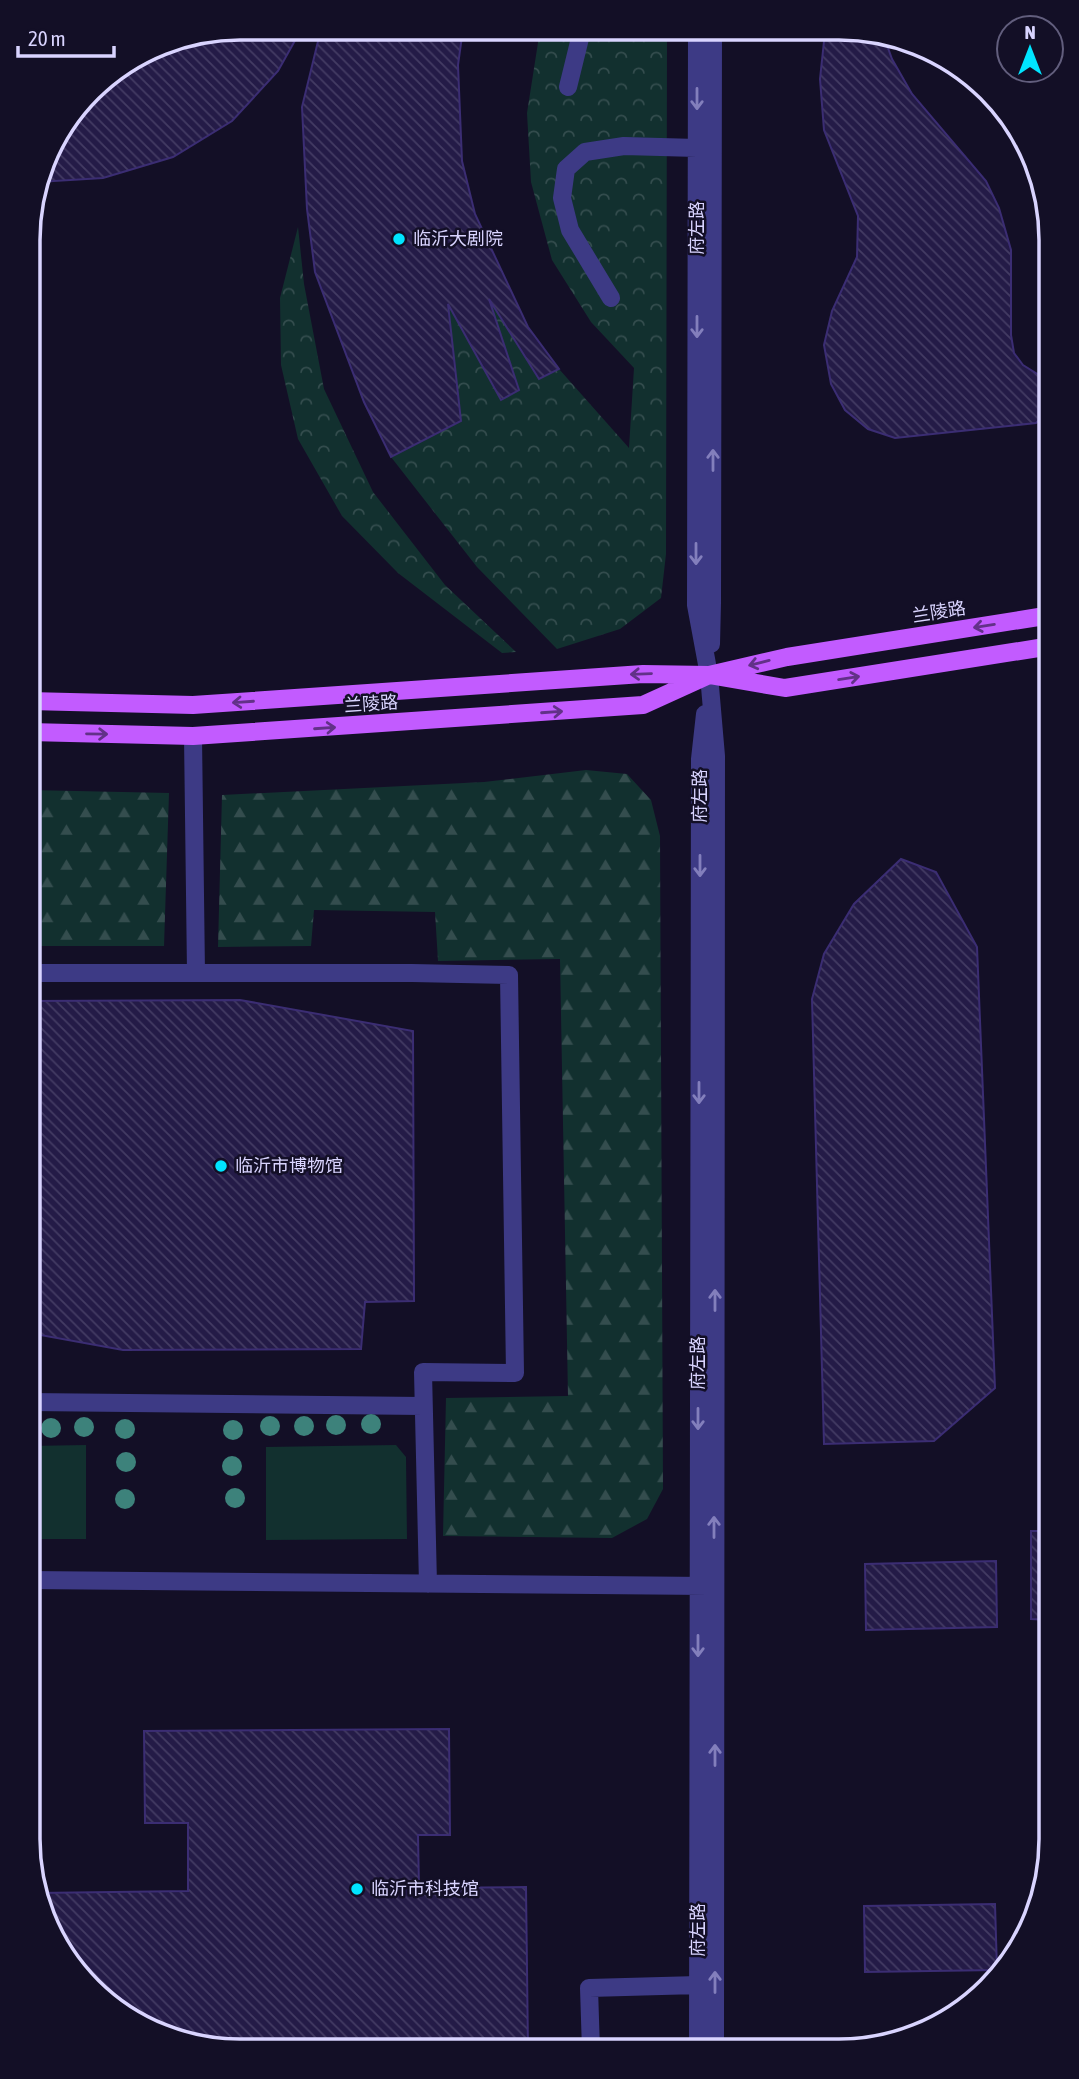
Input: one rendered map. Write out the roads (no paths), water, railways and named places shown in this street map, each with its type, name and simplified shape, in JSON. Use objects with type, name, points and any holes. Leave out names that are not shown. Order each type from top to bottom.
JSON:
[{"type":"main road","name":"兰陵路","points":[[40,732],[193,736],[643,705],[709,675],[786,657],[1039,617]]},
{"type":"main road","name":"兰陵路","points":[[40,701],[193,705],[643,674],[709,675],[785,688],[1039,648]]},
{"type":"street","points":[[568,87],[580,40]]},
{"type":"street","name":"府左路","points":[[697,40],[696,605],[709,675],[716,757],[698,2039]]},
{"type":"street","name":"府左路","points":[[709,675],[712,603],[713,40]]},
{"type":"street","points":[[611,298],[570,230],[562,198],[566,169],[585,152],[624,145],[697,148]]},
{"type":"street","points":[[193,736],[196,973]]},
{"type":"street","points":[[40,973],[509,975],[515,1373],[423,1372],[428,1584]]},
{"type":"street","points":[[40,1402],[423,1406]]},
{"type":"street","points":[[40,1580],[706,1586]]},
{"type":"street","name":"府左路","points":[[706,1586],[715,2039]]},
{"type":"street","points":[[590,2039],[589,1988],[698,1985]]},
{"type":"place","name":"临沂大剧院","points":[[399,239]]},
{"type":"place","name":"临沂市博物馆","points":[[221,1166]]},
{"type":"place","name":"临沂市科技馆","points":[[357,1889]]}]
